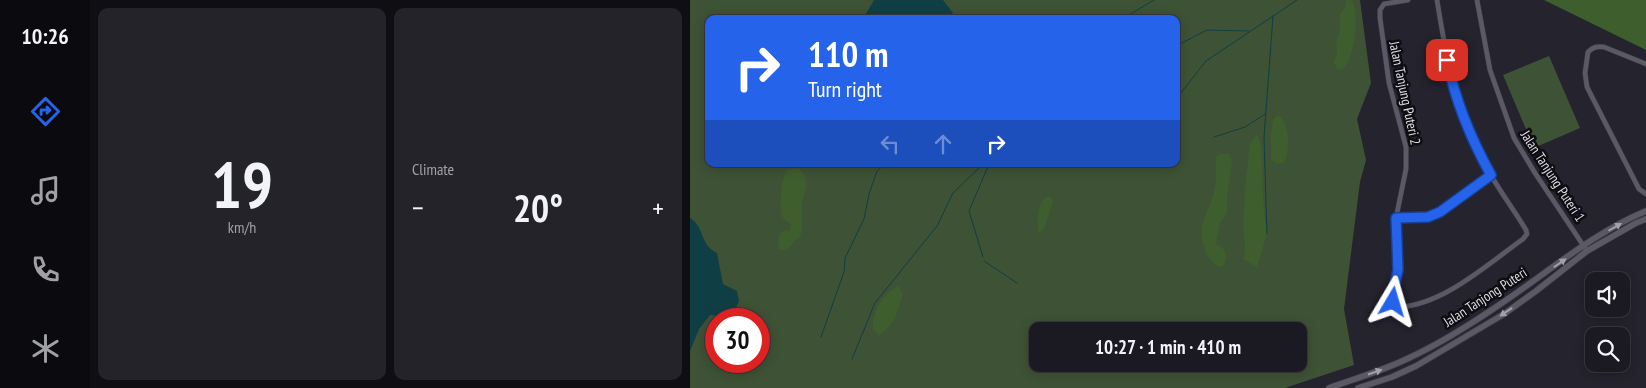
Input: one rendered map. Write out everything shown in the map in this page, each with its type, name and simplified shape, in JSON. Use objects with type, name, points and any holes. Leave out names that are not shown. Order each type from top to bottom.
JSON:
[{"type":"street","name":"Jalan Tanjung Puteri 2","points":[[1408,0],[1388,2],[1380,10],[1389,83],[1406,147],[1406,169],[1396,218],[1398,270],[1392,297],[1395,306],[1404,307],[1444,294],[1525,237],[1526,230],[1491,175]]},
{"type":"street","points":[[1396,218],[1428,217],[1440,212],[1491,175],[1480,155],[1453,87],[1444,48],[1437,0]]},
{"type":"street","name":"Jalan Tanjung Puteri 1","points":[[1477,0],[1490,70],[1514,138],[1535,174],[1586,248]]},
{"type":"street","points":[[1646,64],[1598,46],[1588,52],[1585,73],[1587,87],[1639,189],[1646,194]]},
{"type":"street","name":"Jalan Tanjong Puteri","points":[[1329,388],[1412,357],[1498,306],[1630,218],[1646,211]]},
{"type":"street","name":"Jalan Tanjong Puteri","points":[[1358,388],[1392,377],[1416,366],[1504,314],[1536,291],[1586,248],[1646,219]]},
{"type":"shaded area","points":[[690,0],[1360,0],[1371,83],[1357,119],[1366,160],[1360,182],[1344,309],[1354,365],[1285,388],[690,388]]},
{"type":"shaded area","points":[[874,0],[943,0],[953,13],[951,15],[865,15]]},
{"type":"shaded area","points":[[1549,56],[1580,128],[1534,148],[1503,75]]},
{"type":"shaded area","points":[[690,218],[698,226],[707,245],[717,253],[723,284],[737,291],[739,301],[736,308],[705,308],[705,321],[699,329],[690,351]]},
{"type":"green space","points":[[1346,0],[1351,0],[1354,6],[1356,15],[1355,36],[1347,64],[1343,69],[1337,70],[1334,62],[1337,54],[1336,43],[1340,31],[1340,14],[1345,8]]},
{"type":"green space","points":[[1544,0],[1646,0],[1646,50]]},
{"type":"green space","points":[[1278,115],[1285,125],[1288,138],[1284,163],[1275,163],[1271,160],[1273,119]]},
{"type":"green space","points":[[1257,134],[1261,144],[1264,213],[1267,234],[1257,267],[1243,259],[1245,247],[1243,225],[1250,144]]},
{"type":"green space","points":[[1219,154],[1229,154],[1232,161],[1227,197],[1227,213],[1220,223],[1216,244],[1226,253],[1226,259],[1223,266],[1219,267],[1206,253],[1201,234],[1203,222],[1215,188],[1216,157]]},
{"type":"green space","points":[[788,169],[799,169],[806,178],[806,187],[802,206],[801,234],[788,248],[780,250],[778,243],[779,235],[783,231],[790,230],[791,224],[782,216],[781,205],[782,184]]},
{"type":"green space","points":[[1047,197],[1051,197],[1053,202],[1045,227],[1040,233],[1038,232],[1038,212],[1041,203]]},
{"type":"green space","points":[[898,286],[903,294],[897,312],[892,323],[879,335],[873,330],[876,310],[887,294]]},
{"type":"waterway","points":[[1129,15],[1154,0]]},
{"type":"waterway","points":[[1180,94],[1206,61],[1297,0]]},
{"type":"waterway","points":[[1267,234],[1264,137],[1273,16]]},
{"type":"waterway","points":[[1180,44],[1207,30],[1249,31]]},
{"type":"waterway","points":[[1214,137],[1245,127],[1265,114]]},
{"type":"waterway","points":[[821,337],[844,272],[845,258],[864,219],[869,194],[877,171],[882,167]]},
{"type":"waterway","points":[[852,359],[875,303],[937,226],[953,193],[980,167]]},
{"type":"waterway","points":[[983,257],[969,211],[988,167]]},
{"type":"waterway","points":[[984,261],[1017,283]]},
{"type":"route","points":[[1393,302],[1392,297],[1398,270],[1396,218],[1428,217],[1440,212],[1491,175],[1466,123],[1453,87],[1447,60]]}]
